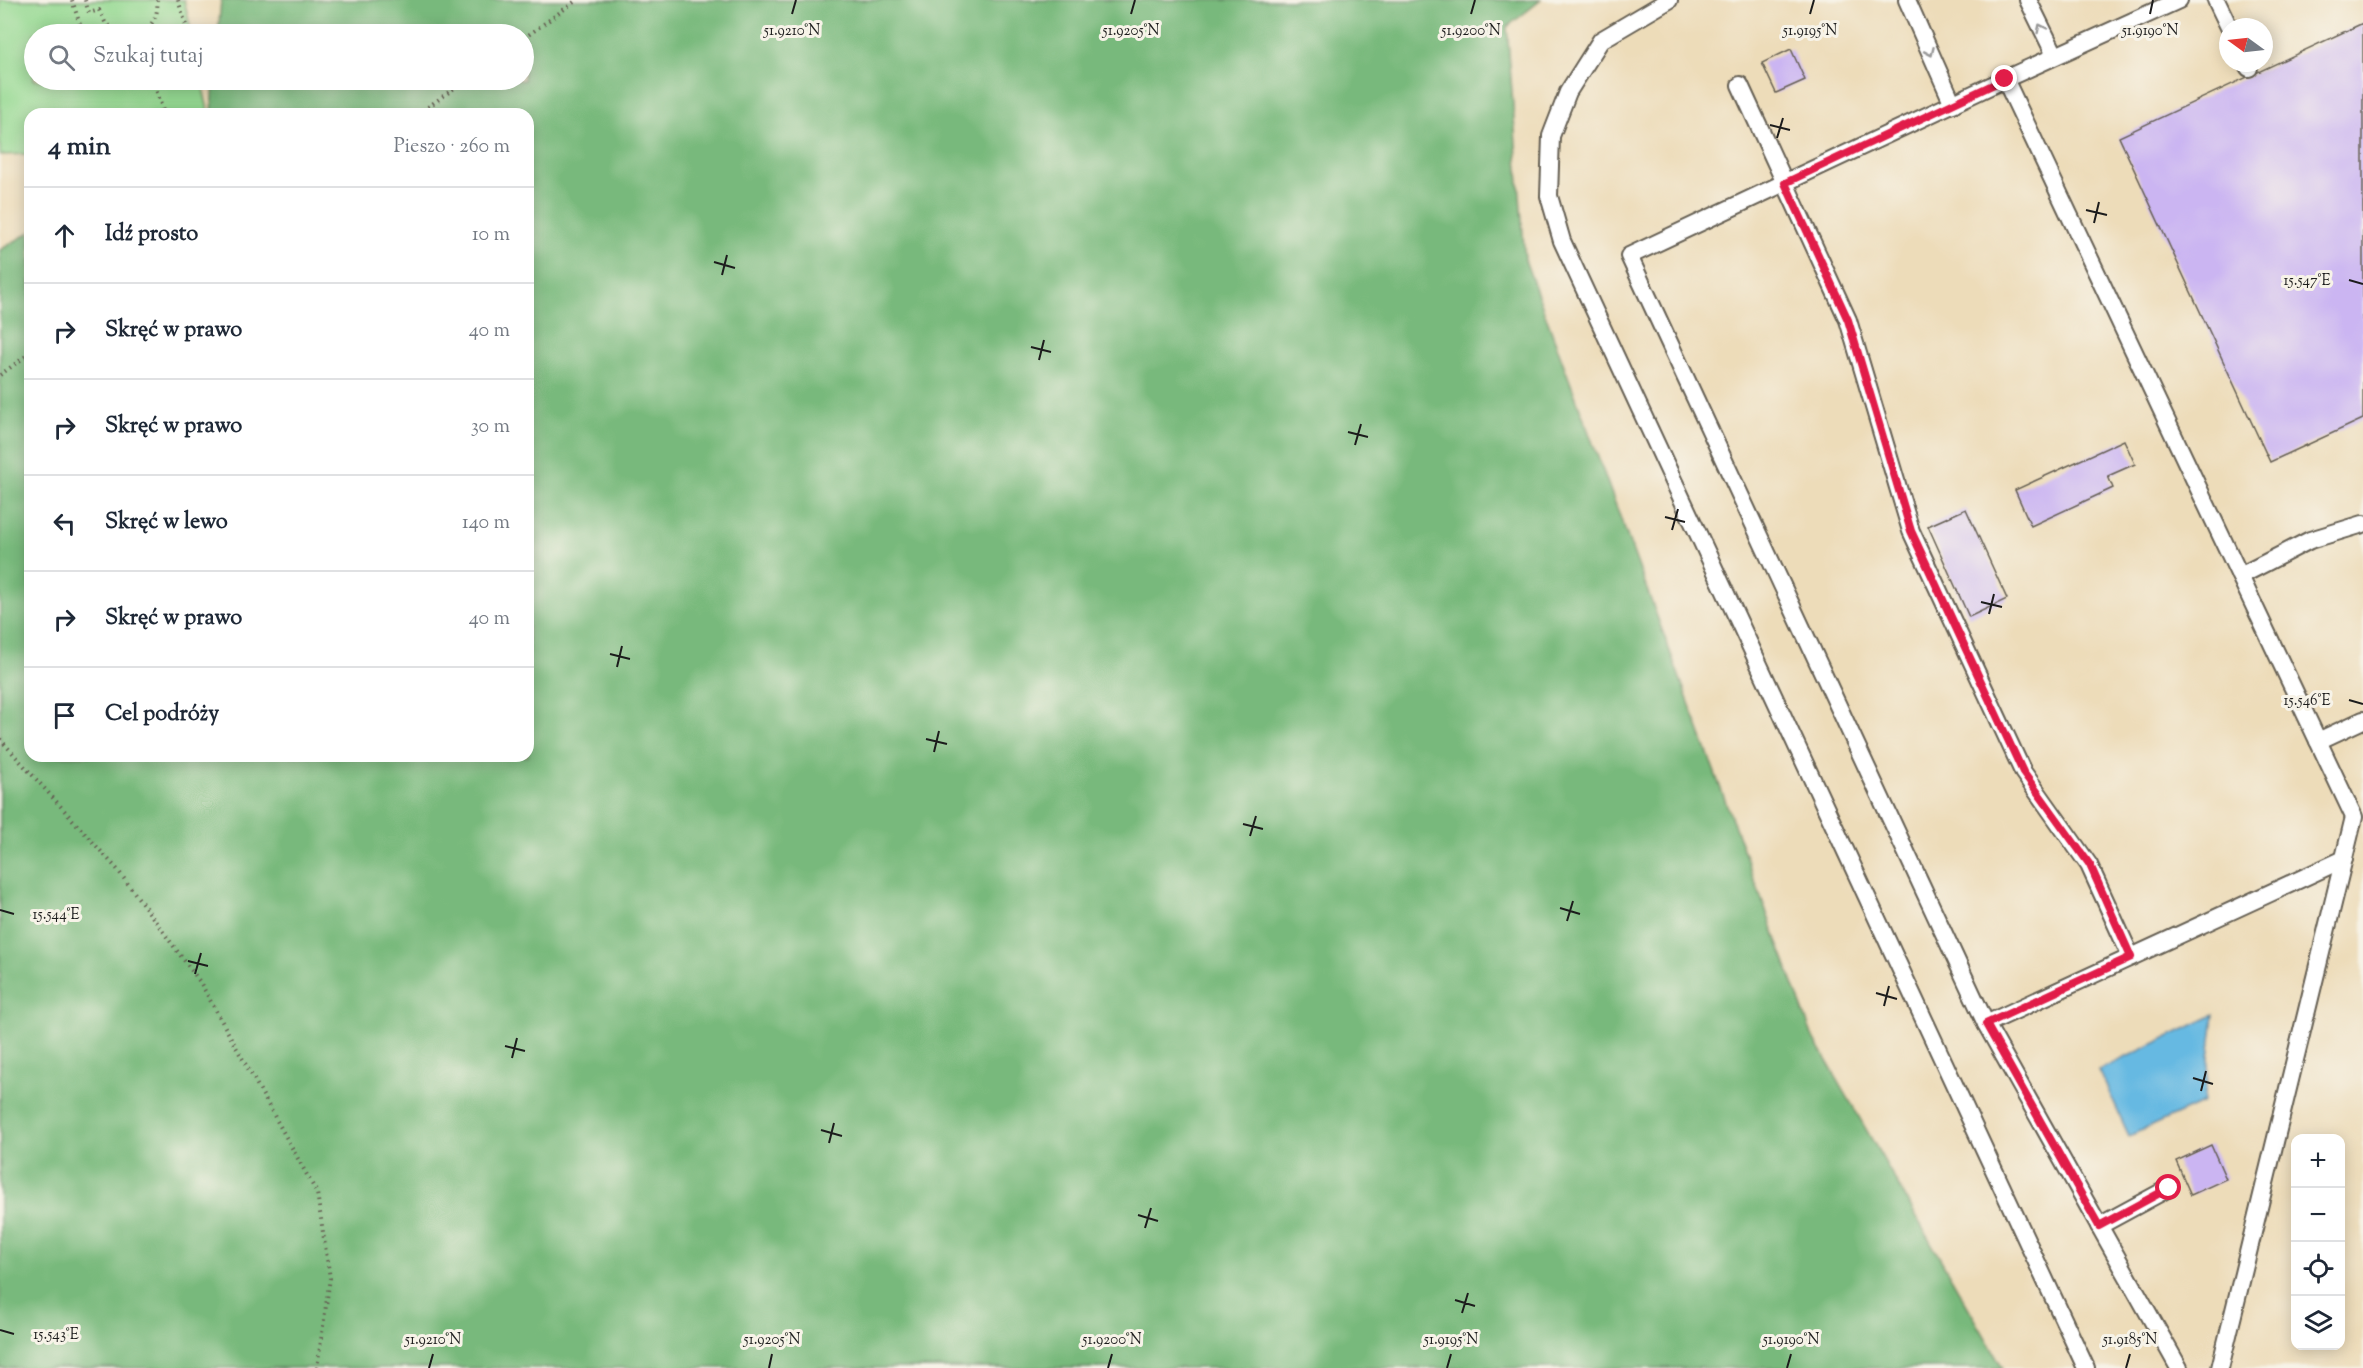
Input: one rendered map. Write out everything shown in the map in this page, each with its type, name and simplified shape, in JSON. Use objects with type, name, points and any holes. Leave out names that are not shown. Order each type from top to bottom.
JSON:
[{"type":"lane","points":[[1669,0],[1601,40],[1568,92],[1551,136],[1549,196],[1562,241],[2086,1368]]},
{"type":"lane","points":[[1907,0],[1953,104]]},
{"type":"lane","points":[[2028,0],[2055,56]]},
{"type":"lane","points":[[2179,0],[2005,79],[1629,256],[1986,1024],[2179,1368]]},
{"type":"lane","points":[[2216,0],[2225,18]]},
{"type":"lane","points":[[2005,79],[2358,821],[2344,859],[2220,1368]]},
{"type":"lane","points":[[1740,85],[1848,320],[1911,531],[2023,772],[2090,865],[2131,957]]},
{"type":"lane","points":[[2240,576],[2310,540],[2363,524]]},
{"type":"lane","points":[[2318,741],[2363,720]]},
{"type":"lane","points":[[1986,1024],[2344,859]]},
{"type":"lane","points":[[2099,1226],[2169,1188]]},
{"type":"path","points":[[72,0],[80,24]]},
{"type":"path","points":[[86,0],[89,13],[99,9],[106,24]]},
{"type":"path","points":[[151,24],[155,20],[157,0]]},
{"type":"path","points":[[178,0],[186,24]]},
{"type":"path","points":[[534,31],[577,0]]},
{"type":"path","points":[[156,90],[162,108]]},
{"type":"path","points":[[426,108],[452,90]]},
{"type":"path","points":[[0,375],[24,357]]},
{"type":"path","points":[[0,739],[117,869],[200,982],[317,1193],[330,1278],[317,1368]]},
{"type":"green space","points":[[0,0],[184,0],[190,24],[24,24],[24,90],[203,90],[208,108],[24,108],[24,154],[0,155]]},
{"type":"green space","points":[[221,0],[1541,0],[1507,27],[1525,260],[1812,1035],[2003,1368],[0,1368],[0,250],[24,236],[24,762],[534,762],[534,108],[212,108],[213,90],[534,90],[534,24],[219,24]]},
{"type":"water","points":[[2214,1015],[2204,1102],[2129,1136],[2099,1070]]},
{"type":"building","points":[[2363,23],[2363,419],[2270,462],[2119,137],[2258,72],[2273,72],[2273,65]]},
{"type":"building","points":[[1791,49],[1805,80],[1776,93],[1762,63]]},
{"type":"building","points":[[2124,440],[2135,464],[2108,476],[2113,488],[2031,526],[2015,490]]},
{"type":"building","points":[[1966,509],[2007,599],[1969,617],[1928,526]]},
{"type":"building","points":[[2211,1145],[2226,1179],[2191,1195],[2176,1161]]},
{"type":"route","points":[[2005,79],[1785,183],[1848,320],[1911,531],[2023,772],[2090,865],[2131,957],[1986,1024],[2099,1226],[2169,1188]]}]
